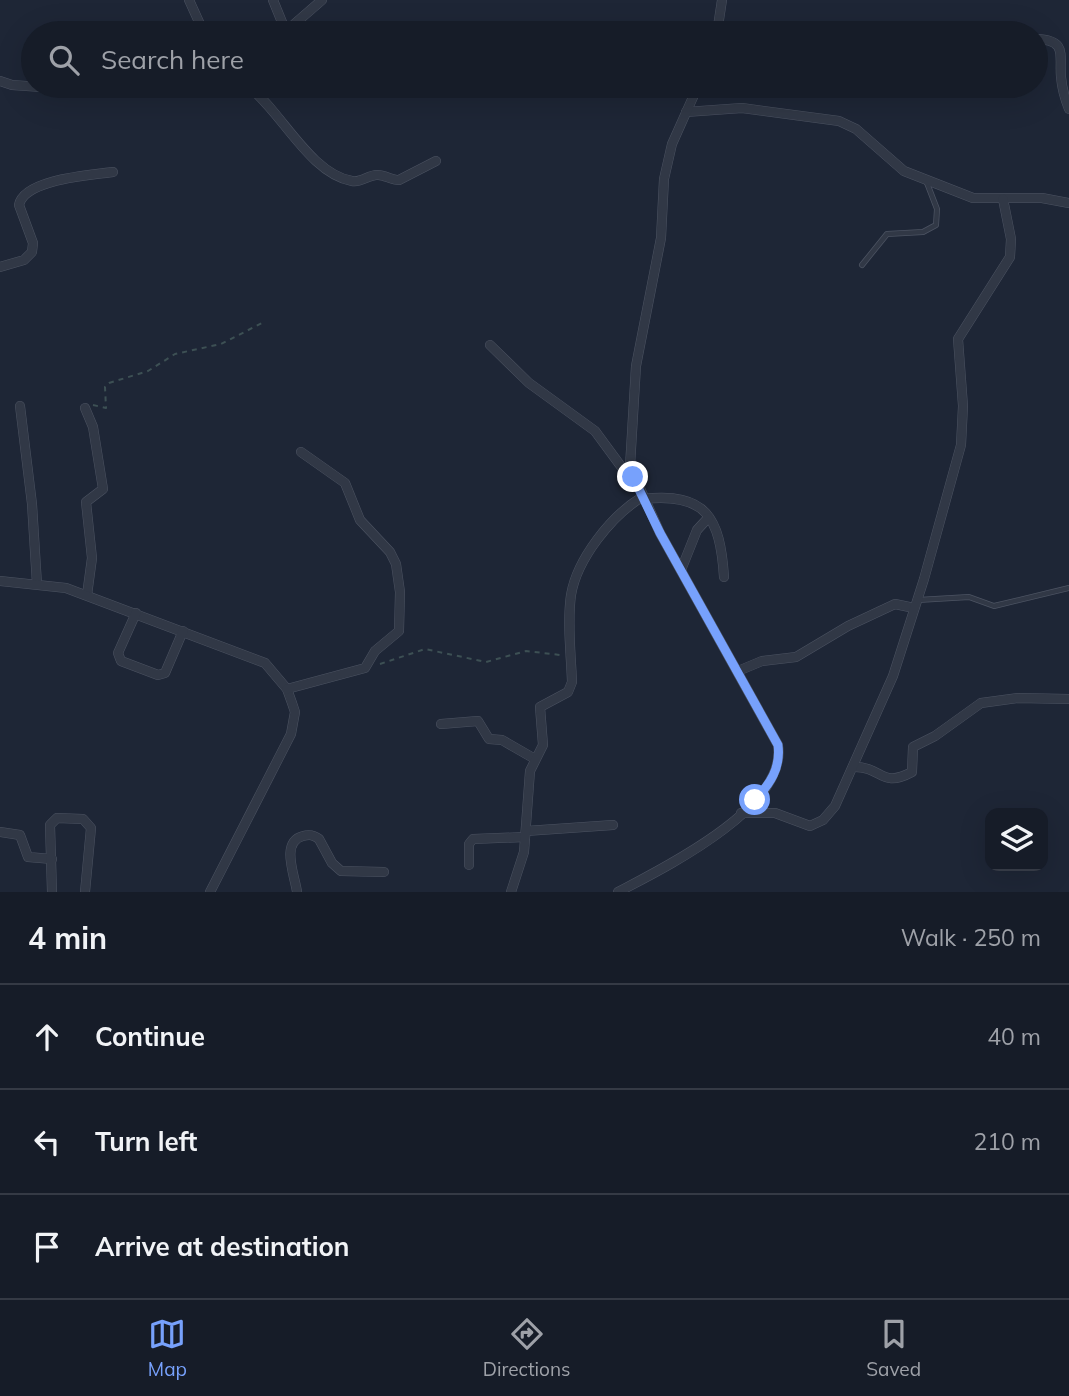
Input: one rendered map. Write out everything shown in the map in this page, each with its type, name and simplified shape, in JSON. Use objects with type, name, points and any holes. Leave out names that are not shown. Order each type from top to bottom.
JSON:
[{"type":"street","points":[[189,0],[199,21]]},
{"type":"street","points":[[273,0],[281,21]]},
{"type":"street","points":[[298,21],[322,0]]},
{"type":"street","points":[[719,21],[722,0]]},
{"type":"street","points":[[1048,42],[1055,44],[1062,53],[1061,78],[1069,110]]},
{"type":"street","points":[[0,80],[21,86]]},
{"type":"street","points":[[263,98],[313,158],[344,179],[360,181],[377,174],[399,180],[436,161]]},
{"type":"street","points":[[618,892],[698,848],[741,813],[769,784],[779,752],[641,494],[630,466],[636,366],[661,238],[664,179],[672,144],[692,98]]},
{"type":"street","points":[[686,112],[742,108],[839,121],[856,129],[904,171],[973,198],[1042,198],[1069,203]]},
{"type":"street","points":[[0,267],[24,261],[34,248],[19,205],[20,199],[64,177],[113,172]]},
{"type":"street","points":[[741,813],[775,813],[801,825],[817,823],[835,806],[893,676],[943,517],[961,445],[963,406],[958,339],[1010,257],[1011,239],[1003,199]]},
{"type":"street","points":[[490,345],[529,383],[595,430],[641,494],[690,500],[708,518],[721,546],[724,577]]},
{"type":"street","points":[[20,406],[32,504],[37,583]]},
{"type":"street","points":[[85,408],[93,427],[103,489],[86,502],[92,558],[87,595]]},
{"type":"street","points":[[287,690],[368,666],[375,651],[394,637],[399,628],[396,564],[390,552],[360,520],[345,483],[301,452]]},
{"type":"street","points":[[511,892],[521,864],[526,834],[528,782],[543,739],[540,707],[570,688],[570,605],[575,583],[611,519],[641,494]]},
{"type":"street","points":[[681,570],[697,530],[708,518]]},
{"type":"street","points":[[0,581],[66,587],[183,631],[265,663],[287,690],[295,712],[291,734],[210,892]]},
{"type":"street","points":[[738,671],[762,661],[796,657],[848,626],[895,604],[916,604]]},
{"type":"street","points":[[135,613],[118,653],[121,661],[158,675],[165,673],[183,631]]},
{"type":"street","points":[[853,767],[871,767],[884,779],[894,779],[912,772],[913,747],[935,736],[981,704],[1004,699],[1069,699]]},
{"type":"street","points":[[441,724],[478,721],[489,739],[502,740],[536,759]]},
{"type":"street","points":[[52,892],[52,822],[57,818],[83,819],[88,823],[91,835],[85,892]]},
{"type":"street","points":[[469,865],[469,844],[473,839],[613,825]]},
{"type":"street","points":[[0,832],[20,835],[28,858],[52,859]]},
{"type":"street","points":[[297,892],[290,848],[295,840],[303,836],[319,839],[332,863],[341,871],[384,872]]},
{"type":"lane","points":[[862,265],[887,234],[922,232],[936,225],[937,209],[926,181]]},
{"type":"lane","points":[[916,604],[969,597],[994,606],[1069,588]]},
{"type":"path","points":[[85,408],[90,404],[106,408],[104,387],[109,383],[148,371],[175,354],[220,344],[262,323]]},
{"type":"path","points":[[368,666],[425,649],[486,662],[526,651],[571,656]]},
{"type":"route","points":[[633,477],[660,533],[778,745],[779,762],[769,784],[755,800]]}]
